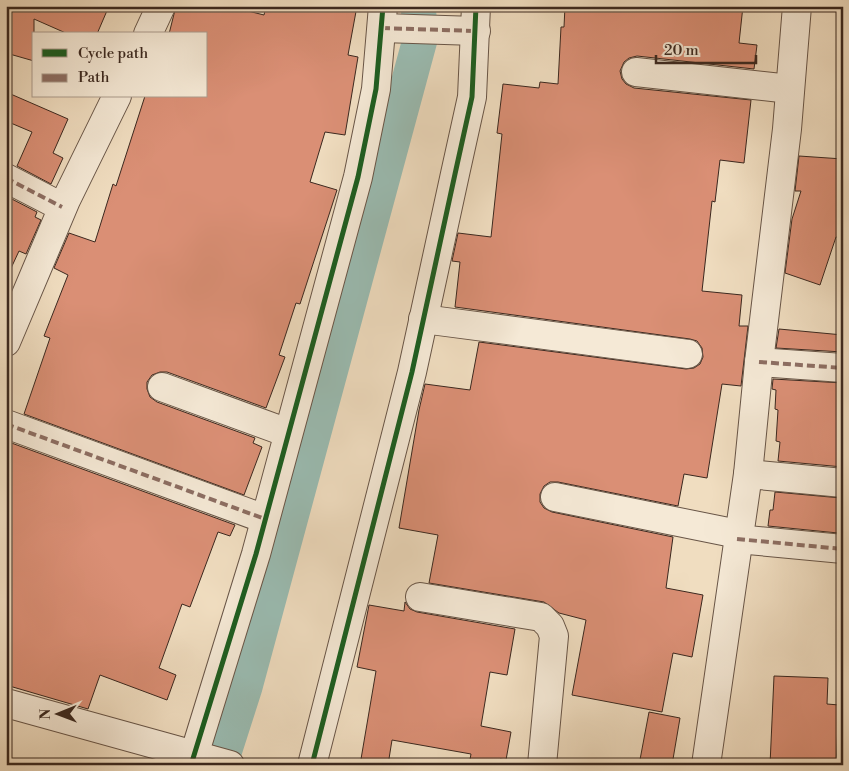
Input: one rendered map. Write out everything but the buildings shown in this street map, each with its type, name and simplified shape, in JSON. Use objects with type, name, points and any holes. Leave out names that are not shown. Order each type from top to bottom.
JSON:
[{"type":"street","points":[[149,32],[161,6]]},
{"type":"street","points":[[706,765],[748,474],[790,89],[797,6]]},
{"type":"street","points":[[196,760],[325,305],[358,177],[376,89],[385,21],[469,23],[472,97],[423,319],[360,581],[312,765]]},
{"type":"street","points":[[636,72],[790,89]]},
{"type":"street","points":[[6,342],[62,207],[116,98]]},
{"type":"street","points":[[6,178],[62,207]]},
{"type":"street","points":[[423,319],[688,354]]},
{"type":"street","points":[[759,362],[843,368]]},
{"type":"street","points":[[162,387],[288,433]]},
{"type":"street","points":[[6,424],[265,519]]},
{"type":"street","points":[[748,474],[843,483]]},
{"type":"street","points":[[555,497],[738,537],[843,548]]},
{"type":"street","points":[[420,597],[542,617],[550,626],[554,636],[542,765]]},
{"type":"street","points":[[6,703],[196,760],[230,765]]},
{"type":"waterway","points":[[220,765],[245,687],[421,36],[418,6]]},
{"type":"marked path","points":[[382,28],[476,31]]},
{"type":"marked path","points":[[6,178],[62,207]]},
{"type":"marked path","points":[[759,362],[843,368]]},
{"type":"marked path","points":[[6,424],[265,519]]},
{"type":"marked path","points":[[737,539],[843,549]]},
{"type":"cycle path","points":[[191,765],[256,554],[358,177],[376,89],[383,6]]},
{"type":"cycle path","points":[[312,765],[412,372],[472,97],[476,6]]}]
